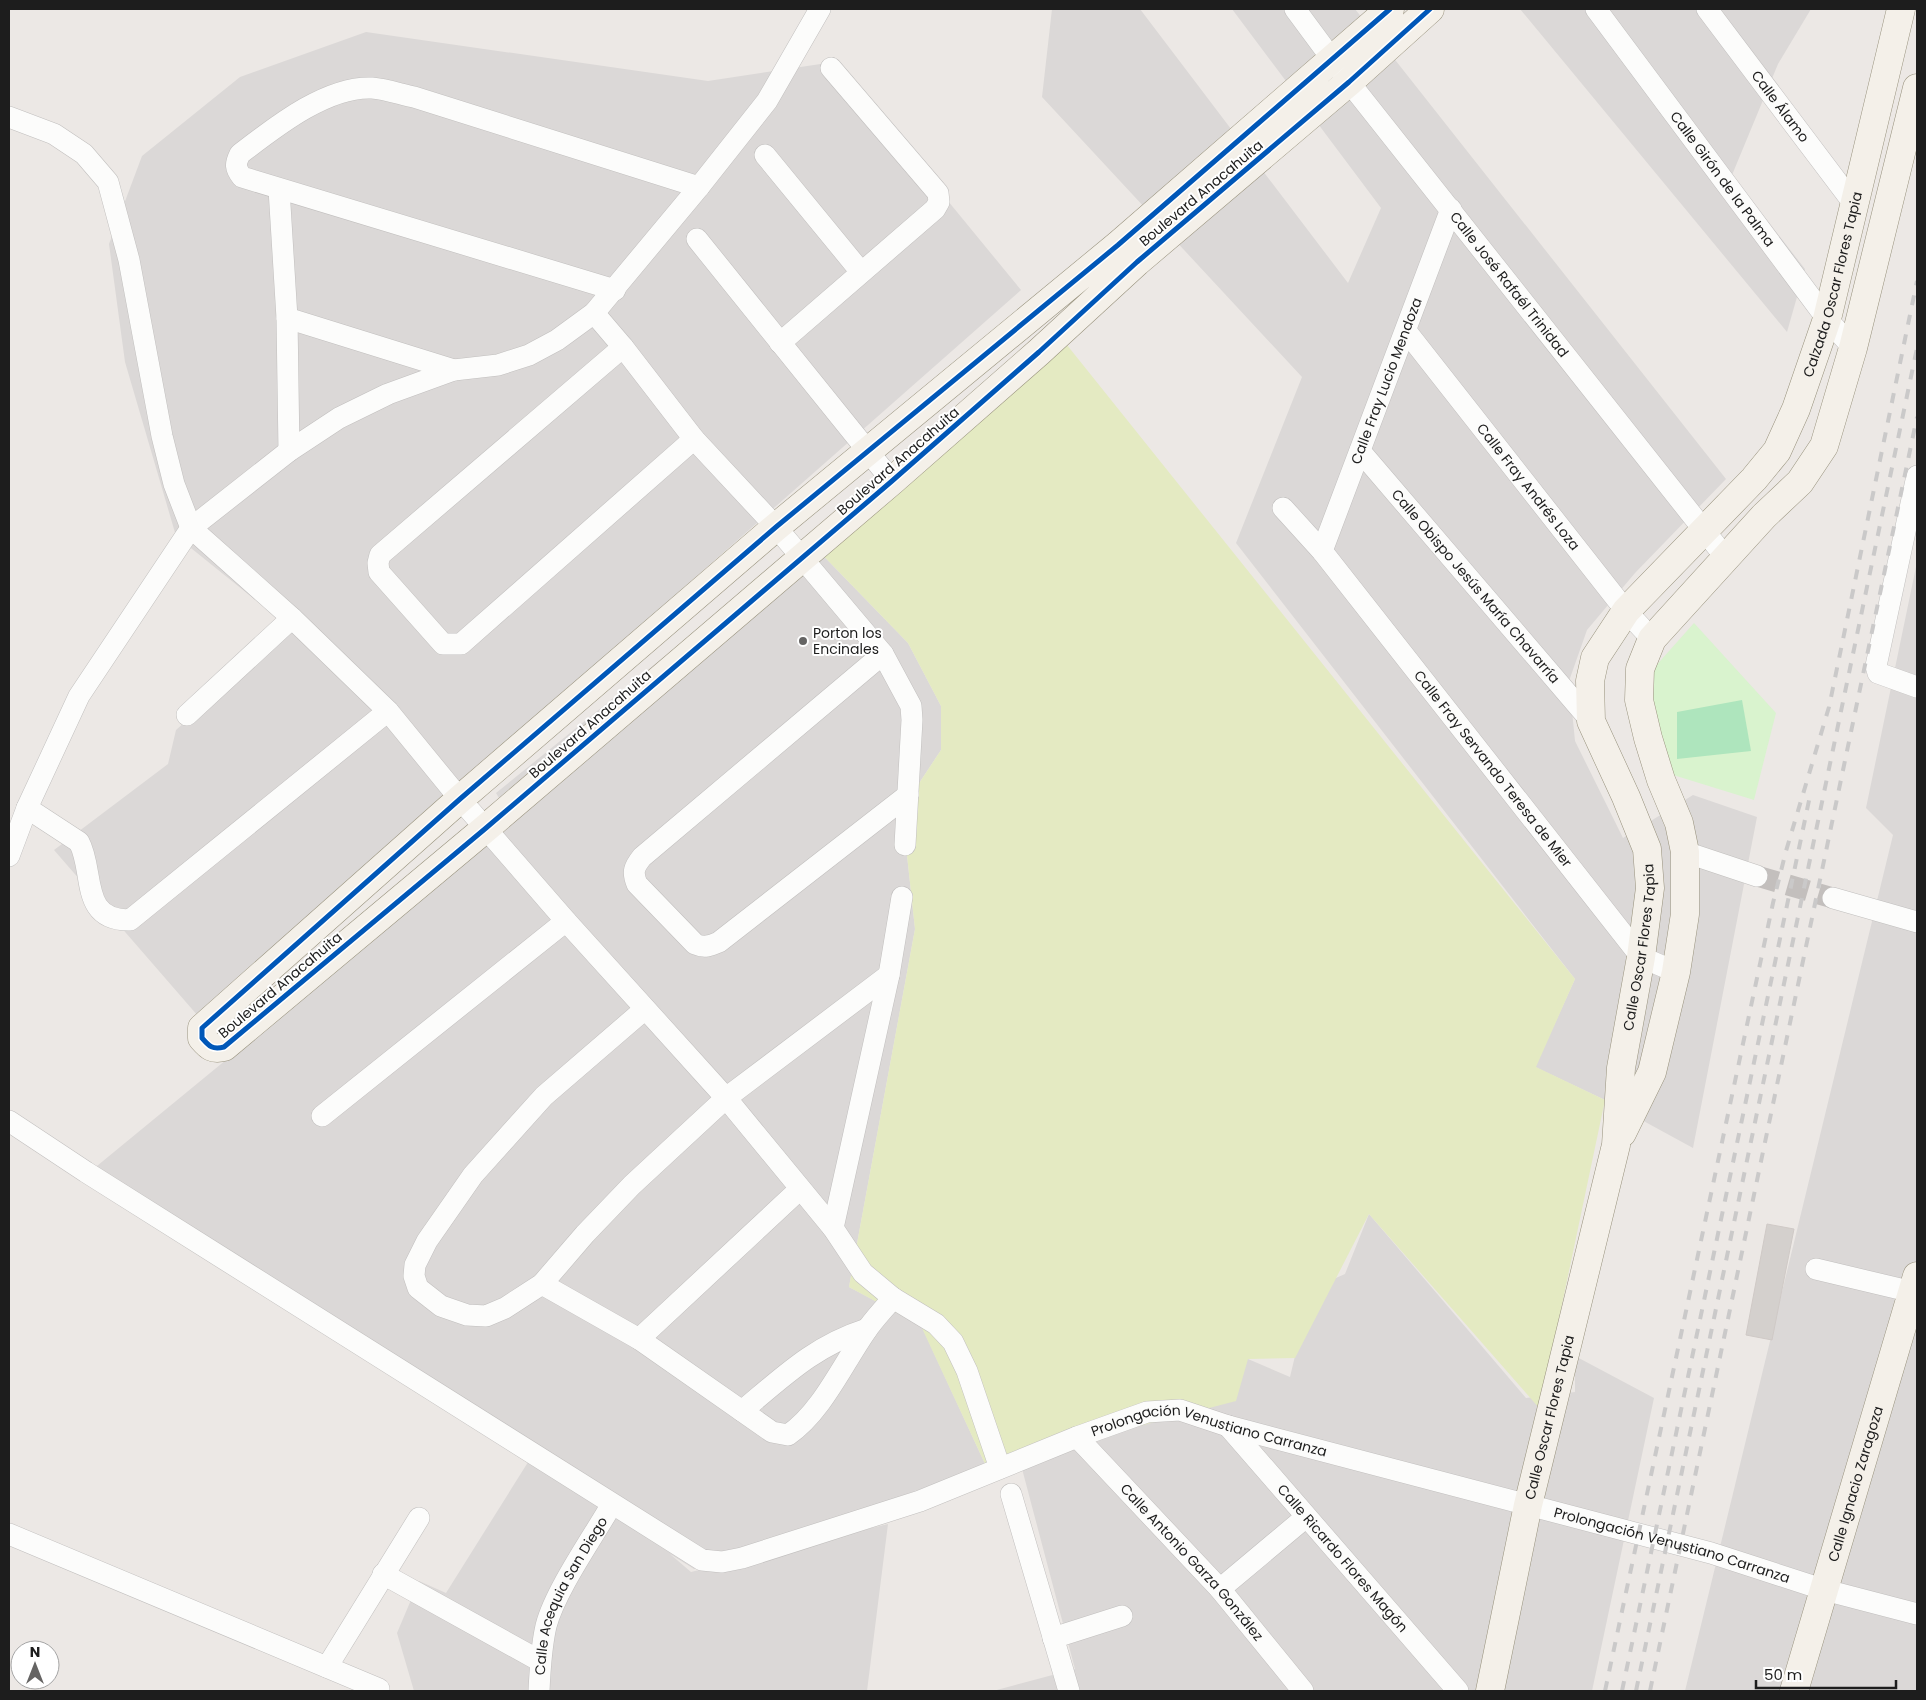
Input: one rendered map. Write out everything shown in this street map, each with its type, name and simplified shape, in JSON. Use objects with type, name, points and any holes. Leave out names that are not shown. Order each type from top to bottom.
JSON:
[{"type":"street","points":[[9,856],[27,808],[79,696],[191,528],[289,451],[339,418],[380,398],[454,370],[498,365],[530,355],[557,340],[594,313],[699,187],[766,101],[820,9]]},
{"type":"street","name":"Calle José Rafaél Trinidad","points":[[1294,9],[1349,82],[1726,558]]},
{"type":"street","name":"Boulevard Anacahuita","points":[[1390,9],[1332,59],[1128,254],[1039,352],[892,481],[486,828],[224,1047],[216,1049],[210,1047],[202,1038],[202,1028],[460,799],[776,527],[867,452],[1128,254],[1349,82],[1430,9]]},
{"type":"street","name":"Calle Girón de la Palma","points":[[1596,9],[1827,319],[1854,348]]},
{"type":"street","name":"Calle Álamo","points":[[1707,9],[1854,204]]},
{"type":"street","name":"Calzada Oscar Flores Tapia","points":[[1704,532],[1777,451],[1796,410],[1827,319],[1901,9]]},
{"type":"street","points":[[780,343],[935,209],[939,197],[938,193],[831,68]]},
{"type":"street","points":[[615,290],[280,189],[242,176],[237,171],[236,163],[240,154],[291,115],[341,93],[372,88],[414,97],[699,187]]},
{"type":"street","points":[[1726,558],[1800,482],[1824,446],[1854,348],[1917,88]]},
{"type":"street","points":[[9,117],[54,134],[84,154],[108,182],[129,260],[162,436],[174,484],[191,528],[292,618],[388,711],[460,799],[726,1098],[833,1228],[863,1273],[893,1298],[936,1324],[953,1342],[967,1371],[1000,1468]]},
{"type":"street","points":[[764,155],[861,272]]},
{"type":"street","points":[[280,189],[287,318],[289,451]]},
{"type":"street","name":"Calle Fray Lucio Mendoza","points":[[1322,551],[1406,331],[1450,209]]},
{"type":"street","points":[[697,239],[892,481]]},
{"type":"street","points":[[594,313],[624,347],[694,439],[776,527],[883,654],[911,706],[912,720],[905,845]]},
{"type":"street","points":[[287,318],[454,370]]},
{"type":"street","name":"Calle Fray Andrés Loza","points":[[1406,331],[1626,611],[1652,639]]},
{"type":"street","points":[[624,347],[380,555],[378,563],[379,572],[443,644],[462,644],[694,439]]},
{"type":"street","name":"Calle Obispo Jesús María Chavarría","points":[[1360,450],[1591,722]]},
{"type":"street","points":[[1917,476],[1876,666],[1878,673],[1917,687]]},
{"type":"street","name":"Calle Fray Servando Teresa de Mier","points":[[1284,508],[1322,551],[1641,957],[1676,972]]},
{"type":"street","name":"Calle Oscar Flores Tapia","points":[[1490,1691],[1528,1505],[1616,1145],[1621,1068],[1641,957],[1650,888],[1647,849],[1626,797],[1591,722],[1590,681],[1595,658],[1626,611],[1704,532]]},
{"type":"street","name":"Calle Oscar Flores Tapia","points":[[1616,1145],[1652,1072],[1676,972],[1685,914],[1685,852],[1678,823],[1661,780],[1648,738],[1639,700],[1640,669],[1652,639],[1726,558]]},
{"type":"street","points":[[187,715],[292,618]]},
{"type":"street","points":[[883,654],[642,857],[634,866],[634,875],[637,884],[694,944],[701,947],[710,946],[718,942],[908,794]]},
{"type":"street","points":[[27,808],[79,842],[84,850],[90,893],[94,903],[110,917],[130,920],[388,711]]},
{"type":"street","points":[[1685,852],[1757,876]]},
{"type":"street","points":[[833,1228],[889,975],[902,897]]},
{"type":"street","points":[[1833,898],[1917,922]]},
{"type":"street","points":[[322,1116],[566,920]]},
{"type":"street","points":[[645,1009],[544,1096],[473,1175],[427,1241],[416,1266],[414,1276],[418,1288],[442,1306],[467,1315],[486,1316],[505,1308],[542,1284],[584,1234],[632,1185],[726,1098],[889,975]]},
{"type":"street","name":"Prolongación Venustiano Carranza","points":[[9,1121],[103,1183],[702,1560],[722,1562],[785,1545],[920,1501],[1077,1436],[1147,1412],[1180,1410],[1228,1426],[1711,1553],[1825,1590],[1917,1614]]},
{"type":"street","points":[[639,1339],[800,1189]]},
{"type":"street","points":[[1816,1269],[1916,1287]]},
{"type":"street","points":[[542,1284],[639,1339],[772,1432],[788,1435],[800,1427],[811,1414],[867,1329],[893,1298]]},
{"type":"street","name":"Calle Ignacio Zaragoza","points":[[1794,1691],[1916,1287]]},
{"type":"street","points":[[742,1411],[804,1360],[823,1347],[842,1337],[867,1329]]},
{"type":"street","name":"Calle Ricardo Flores Magón","points":[[1228,1426],[1458,1691]]},
{"type":"street","name":"Calle Antonio Garza González","points":[[1077,1436],[1220,1589],[1303,1691]]},
{"type":"street","points":[[1011,1494],[1069,1691]]},
{"type":"street","name":"Calle Acequia San Diego","points":[[539,1691],[540,1661],[547,1624],[558,1600],[612,1504]]},
{"type":"street","points":[[1220,1589],[1306,1517]]},
{"type":"street","points":[[327,1667],[419,1518]]},
{"type":"street","points":[[9,1534],[379,1689]]},
{"type":"street","points":[[383,1574],[540,1661]]},
{"type":"street","points":[[1054,1638],[1122,1616]]},
{"type":"shaded area","points":[[1052,9],[1140,9],[1348,283],[1381,208],[1232,9],[1355,9],[1726,479],[1635,573],[1587,630],[1569,681],[1575,741],[1623,838],[1693,795],[1757,817],[1693,1148],[1605,1100],[1535,1067],[1575,979],[1236,543],[1302,377],[1042,97]]},
{"type":"shaded area","points":[[1520,9],[1811,9],[1778,64],[1732,175],[1805,269],[1787,332]]},
{"type":"shaded area","points":[[366,32],[708,81],[834,62],[1021,290],[198,1016],[54,850],[168,764],[176,730],[290,628],[176,536],[125,362],[109,244],[142,156],[240,77]]},
{"type":"shaded area","points":[[808,540],[908,643],[941,706],[941,750],[902,809],[915,929],[849,1287],[921,1325],[986,1466],[694,1569],[670,1554],[691,1572],[888,1524],[867,1691],[414,1691],[397,1633],[419,1581],[446,1593],[530,1459],[86,1175],[514,823],[496,793]]},
{"type":"shaded area","points":[[1917,562],[1917,1691],[1685,1691],[1893,835],[1866,808]]},
{"type":"shaded area","points":[[1369,1214],[1526,1398],[1575,1392],[1575,1356],[1654,1398],[1592,1691],[993,1691],[1075,1669],[1012,1431],[1248,1359],[1290,1377],[1311,1289],[1345,1274]]},
{"type":"green space","points":[[1063,340],[1575,979],[1536,1067],[1605,1100],[1540,1409],[1369,1214],[1295,1358],[1248,1359],[1236,1401],[986,1466],[921,1326],[849,1287],[915,929],[902,809],[941,750],[941,706],[908,643],[808,540]]},
{"type":"green space","points":[[1694,623],[1776,713],[1754,800],[1670,774],[1653,722],[1653,669]]},
{"type":"green space","points":[[1742,700],[1751,751],[1677,759],[1677,712]]},
{"type":"building","points":[[1767,1224],[1794,1229],[1772,1340],[1746,1335]]},
{"type":"tunnel","points":[[1757,876],[1833,898]]},
{"type":"railway","points":[[1605,1691],[1773,903],[1786,851],[1829,707],[1917,281]]},
{"type":"railway","points":[[1636,1691],[1917,348]]},
{"type":"railway","points":[[1650,1691],[1917,417]]},
{"type":"railway","points":[[1622,1691],[1811,791]]},
{"type":"cycle path","points":[[1390,9],[1118,245],[776,527],[460,799],[202,1028],[202,1038],[211,1047],[224,1047],[486,828],[892,481],[1039,352],[1137,262],[1349,82],[1430,9]]},
{"type":"place","name":"Porton los Encinales","points":[[803,641]]}]
